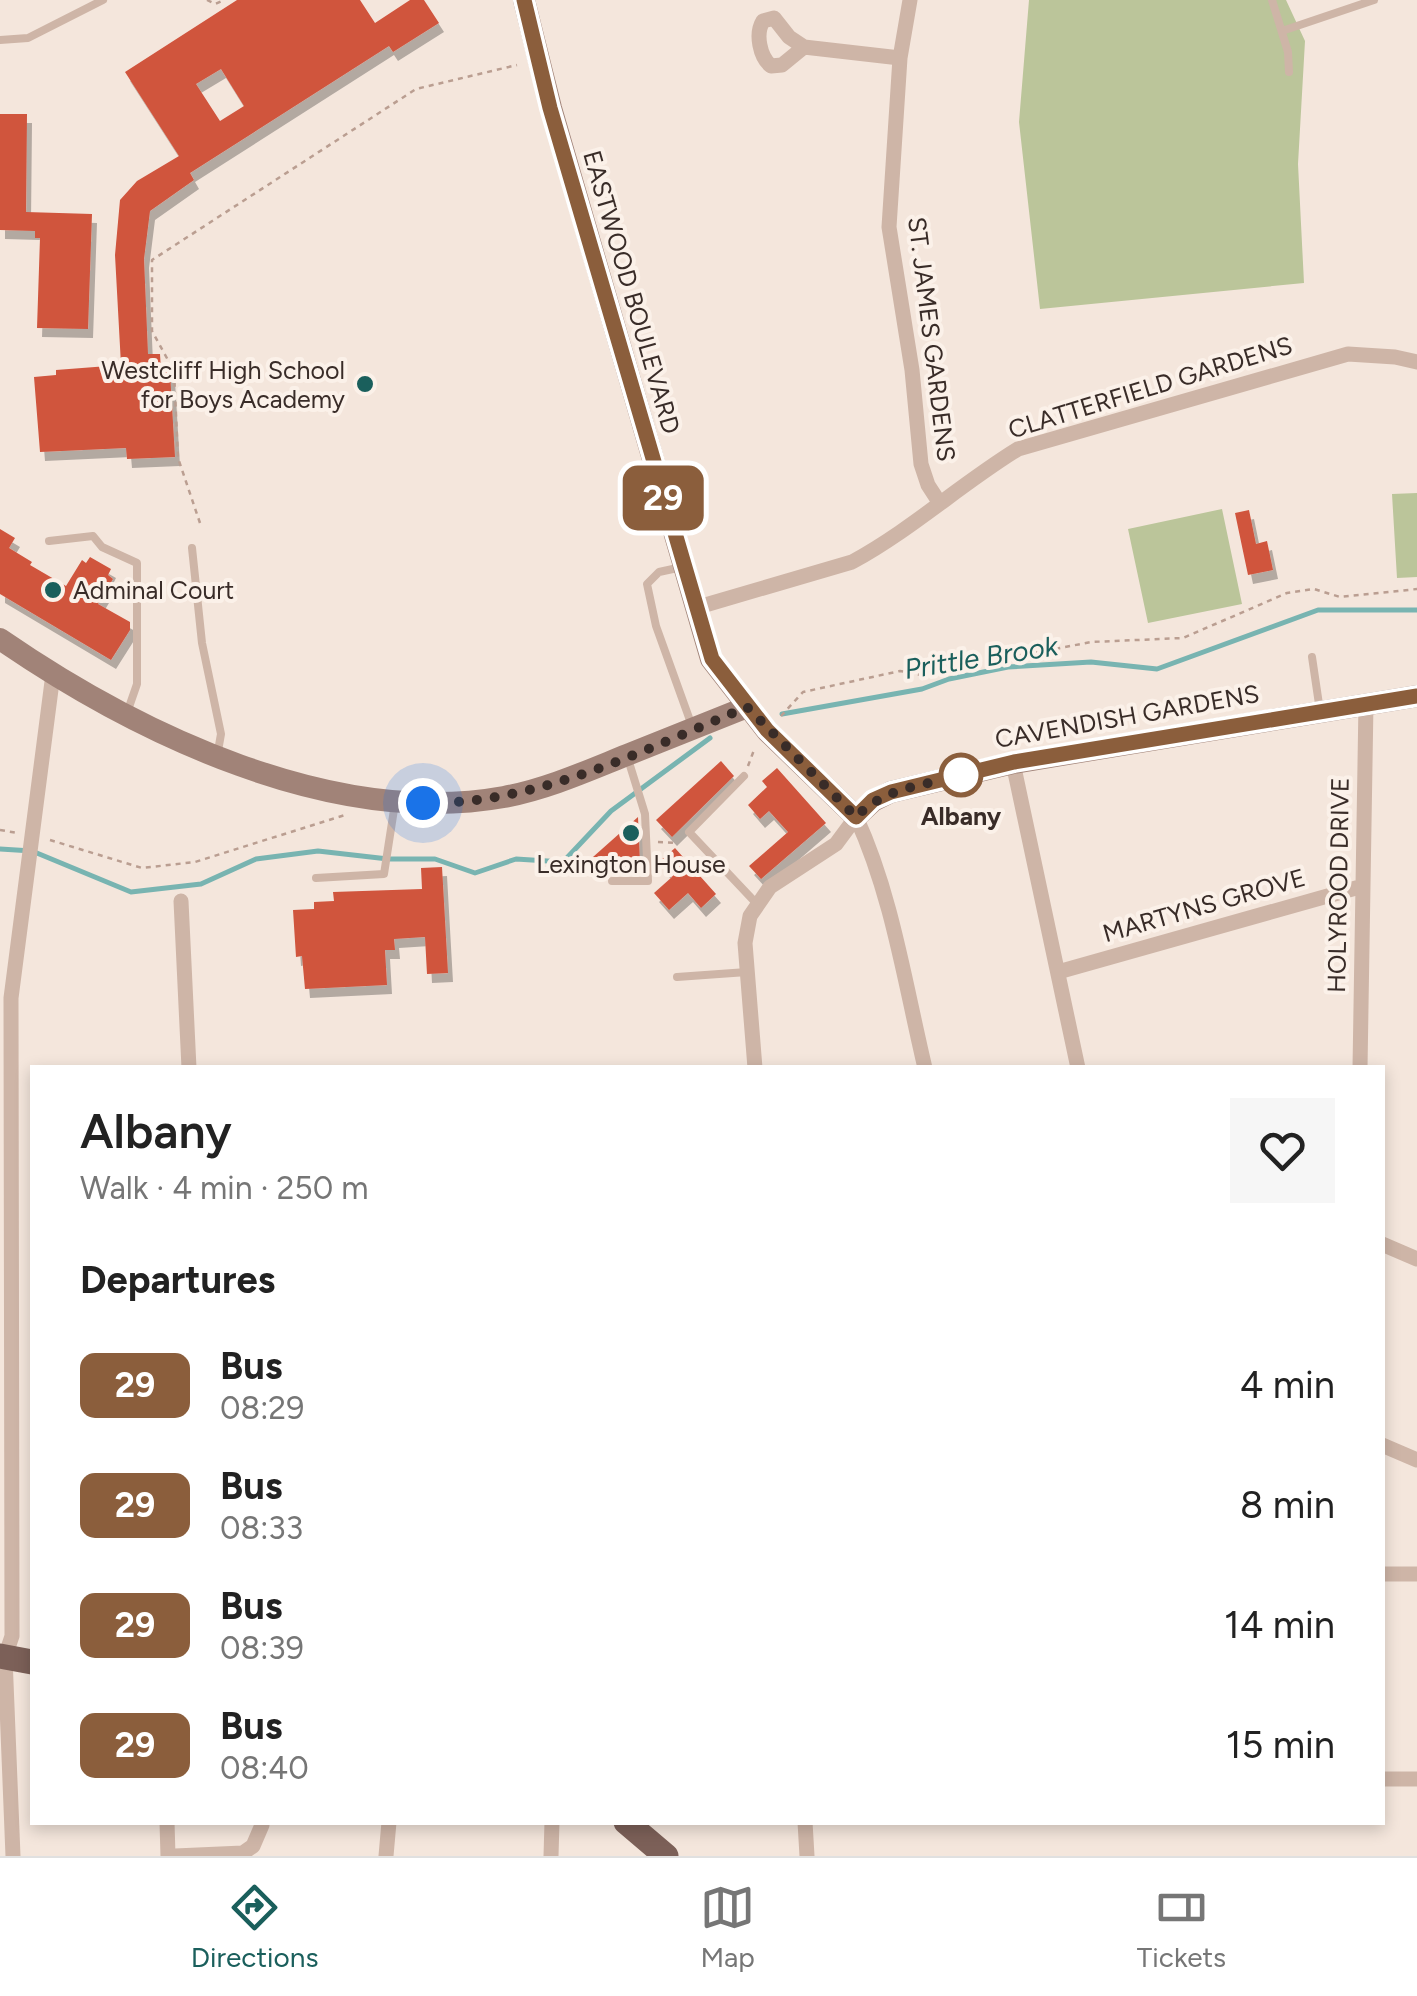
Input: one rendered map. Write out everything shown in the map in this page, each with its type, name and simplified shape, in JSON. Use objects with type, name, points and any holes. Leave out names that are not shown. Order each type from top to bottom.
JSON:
[{"type":"main road","points":[[2,1656],[30,1662]]},
{"type":"main road","points":[[630,1825],[666,1856]]},
{"type":"street","name":"EASTWOOD BOULEVARD","points":[[524,0],[712,659],[767,730],[856,817],[873,852],[883,886],[924,1065]]},
{"type":"street","name":"ST. JAMES GARDENS","points":[[910,0],[900,58],[889,226],[912,370],[921,464],[939,502]]},
{"type":"street","points":[[804,47],[900,58]]},
{"type":"street","name":"CLATTERFIELD GARDENS","points":[[695,608],[852,562],[1018,449],[1348,354],[1394,356],[1417,362]]},
{"type":"street","points":[[0,639],[126,714],[217,755],[311,788],[395,803],[451,804],[506,797],[549,785],[747,707]]},
{"type":"street","points":[[13,1856],[2,1656],[12,1636],[6,998],[33,835],[53,674]]},
{"type":"street","name":"CAVENDISH GARDENS","points":[[856,817],[873,800],[891,792],[1014,762],[1417,696]]},
{"type":"street","name":"HOLYROOD DRIVE","points":[[1360,1065],[1366,703]]},
{"type":"street","points":[[1014,762],[1077,1065]]},
{"type":"street","points":[[755,1065],[747,928],[756,903],[789,872],[836,844],[856,817]]},
{"type":"street","name":"MARTYNS GROVE","points":[[1058,972],[1363,886]]},
{"type":"street","points":[[181,901],[189,1065]]},
{"type":"street","points":[[1385,1245],[1417,1259]]},
{"type":"street","points":[[1385,1446],[1417,1460]]},
{"type":"street","points":[[1385,1574],[1417,1574]]},
{"type":"street","points":[[1385,1779],[1417,1779]]},
{"type":"street","points":[[167,1825],[172,1856],[243,1855],[253,1846],[262,1825]]},
{"type":"street","points":[[386,1856],[389,1825]]},
{"type":"street","points":[[551,1856],[552,1825]]},
{"type":"street","points":[[805,1825],[808,1856]]},
{"type":"lane","points":[[0,40],[28,38],[103,0]]},
{"type":"lane","points":[[1272,0],[1288,52],[1289,72]]},
{"type":"lane","points":[[1282,30],[1374,0]]},
{"type":"lane","points":[[49,541],[93,536],[102,547],[137,563],[137,684],[126,714]]},
{"type":"lane","points":[[192,548],[202,643],[220,734],[217,755]]},
{"type":"lane","points":[[683,567],[658,572],[647,584],[656,626],[694,730]]},
{"type":"lane","points":[[1312,657],[1320,711]]},
{"type":"lane","points":[[612,881],[648,881],[643,806],[627,755]]},
{"type":"lane","points":[[744,776],[688,832],[756,903]]},
{"type":"lane","points":[[316,878],[384,874],[395,803]]},
{"type":"lane","points":[[677,977],[747,972]]},
{"type":"path","points":[[208,0],[212,4],[222,1],[225,8]]},
{"type":"path","points":[[200,523],[178,458],[174,371],[152,331],[152,260],[416,89],[538,60]]},
{"type":"path","points":[[744,776],[767,730],[803,692],[900,671],[922,675],[1091,642],[1183,638],[1287,594],[1314,589],[1340,597],[1417,590]]},
{"type":"path","points":[[0,830],[33,835],[142,868],[195,862],[342,814]]},
{"type":"path","points":[[646,842],[677,842]]},
{"type":"green space","points":[[1029,0],[1286,0],[1305,41],[1298,164],[1304,283],[1040,309],[1019,122]]},
{"type":"green space","points":[[1417,493],[1417,577],[1397,578],[1392,494]]},
{"type":"green space","points":[[1222,509],[1242,604],[1148,623],[1128,529]]},
{"type":"building","points":[[237,0],[360,0],[375,23],[410,0],[424,0],[439,23],[393,52],[389,46],[190,173],[194,180],[150,211],[144,259],[148,354],[160,354],[161,370],[170,372],[175,457],[127,459],[126,448],[40,452],[34,377],[56,375],[56,370],[121,365],[115,255],[120,200],[137,181],[179,156],[125,72]],"holes":[[[221,69],[244,106],[220,121],[196,84]]]},
{"type":"building","points":[[0,114],[27,114],[26,212],[92,214],[88,329],[37,328],[40,238],[35,238],[35,231],[0,230]]},
{"type":"building","points":[[1249,510],[1256,544],[1267,541],[1273,570],[1248,575],[1235,513]]},
{"type":"building","name":"Adminal Court","points":[[0,529],[15,538],[9,548],[66,586],[82,560],[86,563],[90,557],[111,569],[108,575],[113,579],[98,604],[130,622],[130,630],[111,660],[0,594]]},
{"type":"building","points":[[721,761],[734,776],[672,837],[656,820]]},
{"type":"building","points":[[777,768],[826,823],[761,879],[749,866],[788,832],[769,811],[760,819],[748,805],[767,787],[762,781]]},
{"type":"building","name":"Lexington House","points":[[638,817],[640,864],[611,865],[611,857],[593,857]]},
{"type":"building","points":[[675,848],[716,894],[701,908],[688,893],[669,910],[654,893],[672,877],[659,862]]},
{"type":"building","points":[[442,867],[448,973],[427,974],[425,937],[394,939],[395,950],[385,950],[387,985],[305,989],[302,956],[296,957],[293,910],[314,909],[314,902],[334,901],[333,892],[422,889],[421,868]]},
{"type":"waterway","name":"Prittle Brook","points":[[782,714],[922,689],[1008,667],[1091,662],[1157,669],[1318,610],[1417,610]]},
{"type":"waterway","name":"Prittle Brook","points":[[0,849],[32,851],[131,892],[201,884],[256,859],[318,851],[388,859],[435,859],[475,873],[516,859],[563,862],[611,811],[710,738]]},
{"type":"bus line","name":"29","points":[[524,0],[550,108],[712,659],[767,730],[856,817],[873,800],[891,792],[1014,762],[1417,696]]},
{"type":"place","name":"Westcliff High School for Boys Academy","points":[[365,384]]},
{"type":"place","name":"Adminal Court","points":[[53,590]]},
{"type":"place","name":"Albany","points":[[961,775]]},
{"type":"place","name":"Lexington House","points":[[631,833]]},
{"type":"route","points":[[423,803],[451,804],[506,797],[549,785],[747,707],[856,817],[873,800],[891,792],[961,775]]}]
